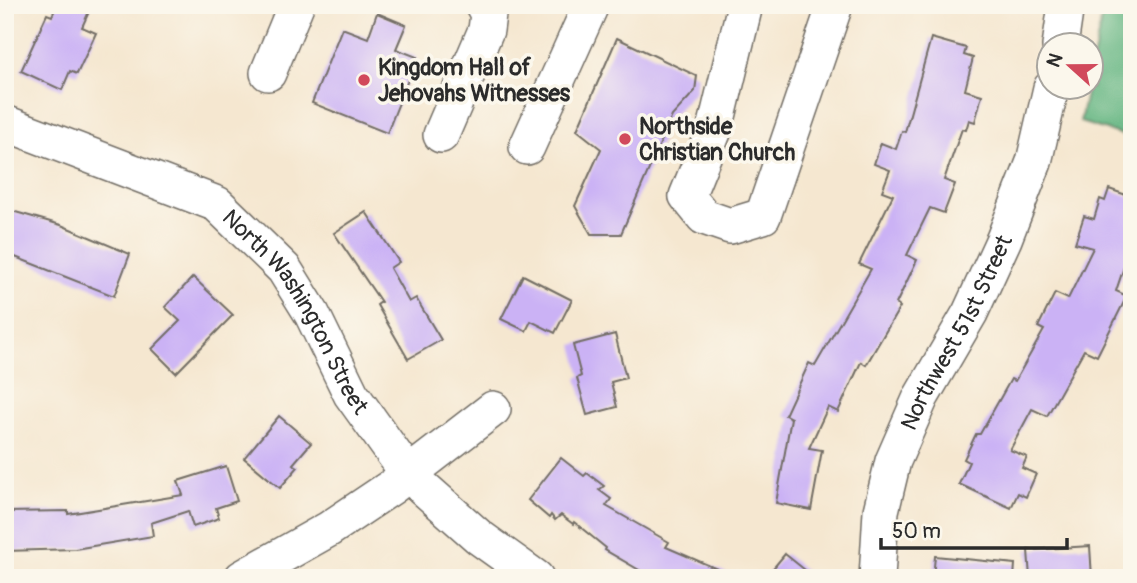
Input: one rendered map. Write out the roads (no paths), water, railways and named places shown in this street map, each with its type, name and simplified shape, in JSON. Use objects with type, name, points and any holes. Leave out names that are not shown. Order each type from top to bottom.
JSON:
[{"type":"street","points":[[268,73],[296,5]]},
{"type":"street","points":[[441,135],[486,30],[488,14],[483,5]]},
{"type":"street","points":[[527,147],[591,5]]},
{"type":"street","points":[[745,5],[716,125],[687,196],[704,217],[730,226],[763,216],[835,5]]},
{"type":"street","points":[[1062,32],[1066,5]]},
{"type":"street","name":"Northwest 51st Street","points":[[877,578],[881,511],[893,461],[921,397],[970,313],[1004,239],[1034,162],[1048,102]]},
{"type":"street","name":"North Washington Street","points":[[5,123],[217,204],[284,269],[312,314],[351,394],[409,475],[479,537],[536,578]]},
{"type":"street","points":[[242,578],[329,529],[409,475],[494,409]]},
{"type":"place","name":"Kingdom Hall of Jehovahs Witnesses","points":[[364,80]]},
{"type":"place","name":"Northside Christian Church","points":[[625,139]]}]
